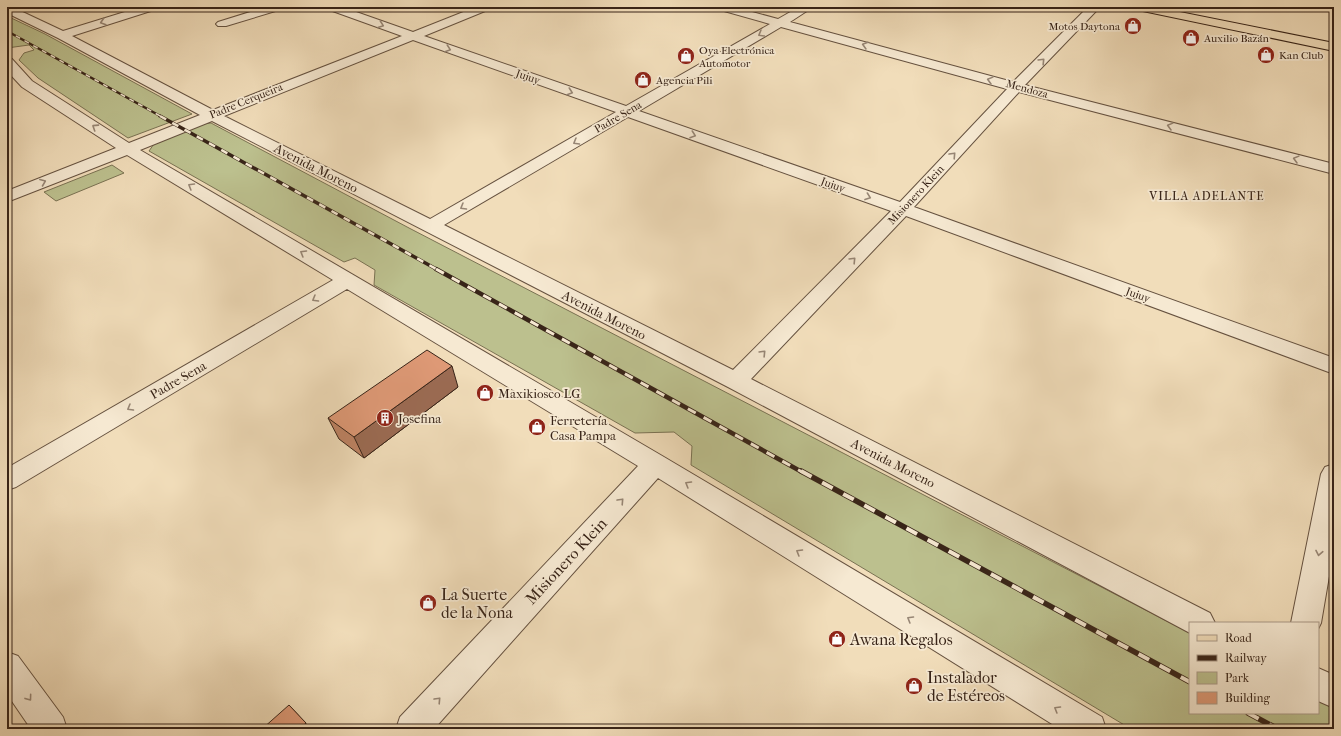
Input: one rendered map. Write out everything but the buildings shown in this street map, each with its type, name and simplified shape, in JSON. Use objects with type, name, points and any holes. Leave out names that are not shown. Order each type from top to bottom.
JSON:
[{"type":"main road","points":[[1138,7],[1334,47]]},
{"type":"main road","points":[[1156,7],[1334,43]]},
{"type":"main road","points":[[1182,7],[1334,37]]},
{"type":"street","points":[[62,35],[153,7]]},
{"type":"street","points":[[222,24],[278,7]]},
{"type":"street","name":"Jujuy","points":[[331,7],[902,210],[1334,366]]},
{"type":"street","name":"Padre Cerqueira","points":[[7,197],[486,7]]},
{"type":"street","name":"Mendoza","points":[[721,7],[781,22],[1016,87],[1334,169]]},
{"type":"street","name":"Padre Sena","points":[[430,226],[807,7]]},
{"type":"street","name":"Misionero Klein","points":[[736,381],[902,210],[1016,87],[1094,7]]},
{"type":"street","name":"Avenida Moreno","points":[[7,9],[62,35],[211,115],[736,381],[1198,622]]},
{"type":"street","points":[[7,62],[19,77],[27,84],[128,148],[655,464],[1090,729]]},
{"type":"street","name":"Padre Sena","points":[[7,480],[348,280]]},
{"type":"street","name":"Misionero Klein","points":[[412,729],[655,464]]},
{"type":"street","points":[[1306,622],[1334,474]]},
{"type":"street","points":[[7,667],[51,729]]},
{"type":"street","points":[[1319,684],[1334,692]]},
{"type":"green space","points":[[7,16],[45,34],[192,114],[128,138],[38,78],[19,60],[24,53],[34,50],[29,45],[7,48]]},
{"type":"green space","points":[[211,123],[409,228],[1189,632],[1189,714],[1319,714],[1319,700],[1334,707],[1334,729],[1131,729],[691,465],[692,446],[674,432],[635,433],[374,285],[375,270],[355,258],[344,262],[149,151],[156,141],[198,124]]},
{"type":"green space","points":[[112,165],[124,173],[56,201],[44,192]]},
{"type":"railway","points":[[7,31],[162,117]]},
{"type":"railway","points":[[160,116],[438,270]]},
{"type":"railway","points":[[436,269],[802,472]]},
{"type":"railway","points":[[801,471],[1189,681]]},
{"type":"railway","points":[[1250,714],[1278,729]]},
{"type":"place","name":"Motos Daytona","points":[[1133,26]]},
{"type":"place","name":"Auxilio Bazán","points":[[1191,38]]},
{"type":"place","name":"Kan Club","points":[[1266,55]]},
{"type":"place","name":"Oya Electrónica Automotor","points":[[686,56]]},
{"type":"place","name":"Agencia Pili","points":[[643,80]]},
{"type":"place","name":"Maxikiosco LG","points":[[485,393]]},
{"type":"place","name":"Josefina","points":[[385,418]]},
{"type":"place","name":"Ferretería Casa Pampa","points":[[537,427]]},
{"type":"place","name":"La Suerte de la Nona","points":[[428,603]]},
{"type":"place","name":"Awana Regalos","points":[[837,639]]},
{"type":"place","name":"Instalador de Estéreos","points":[[914,686]]},
{"type":"district","name":"VILLA ADELANTE","points":[[1207,196]]}]
